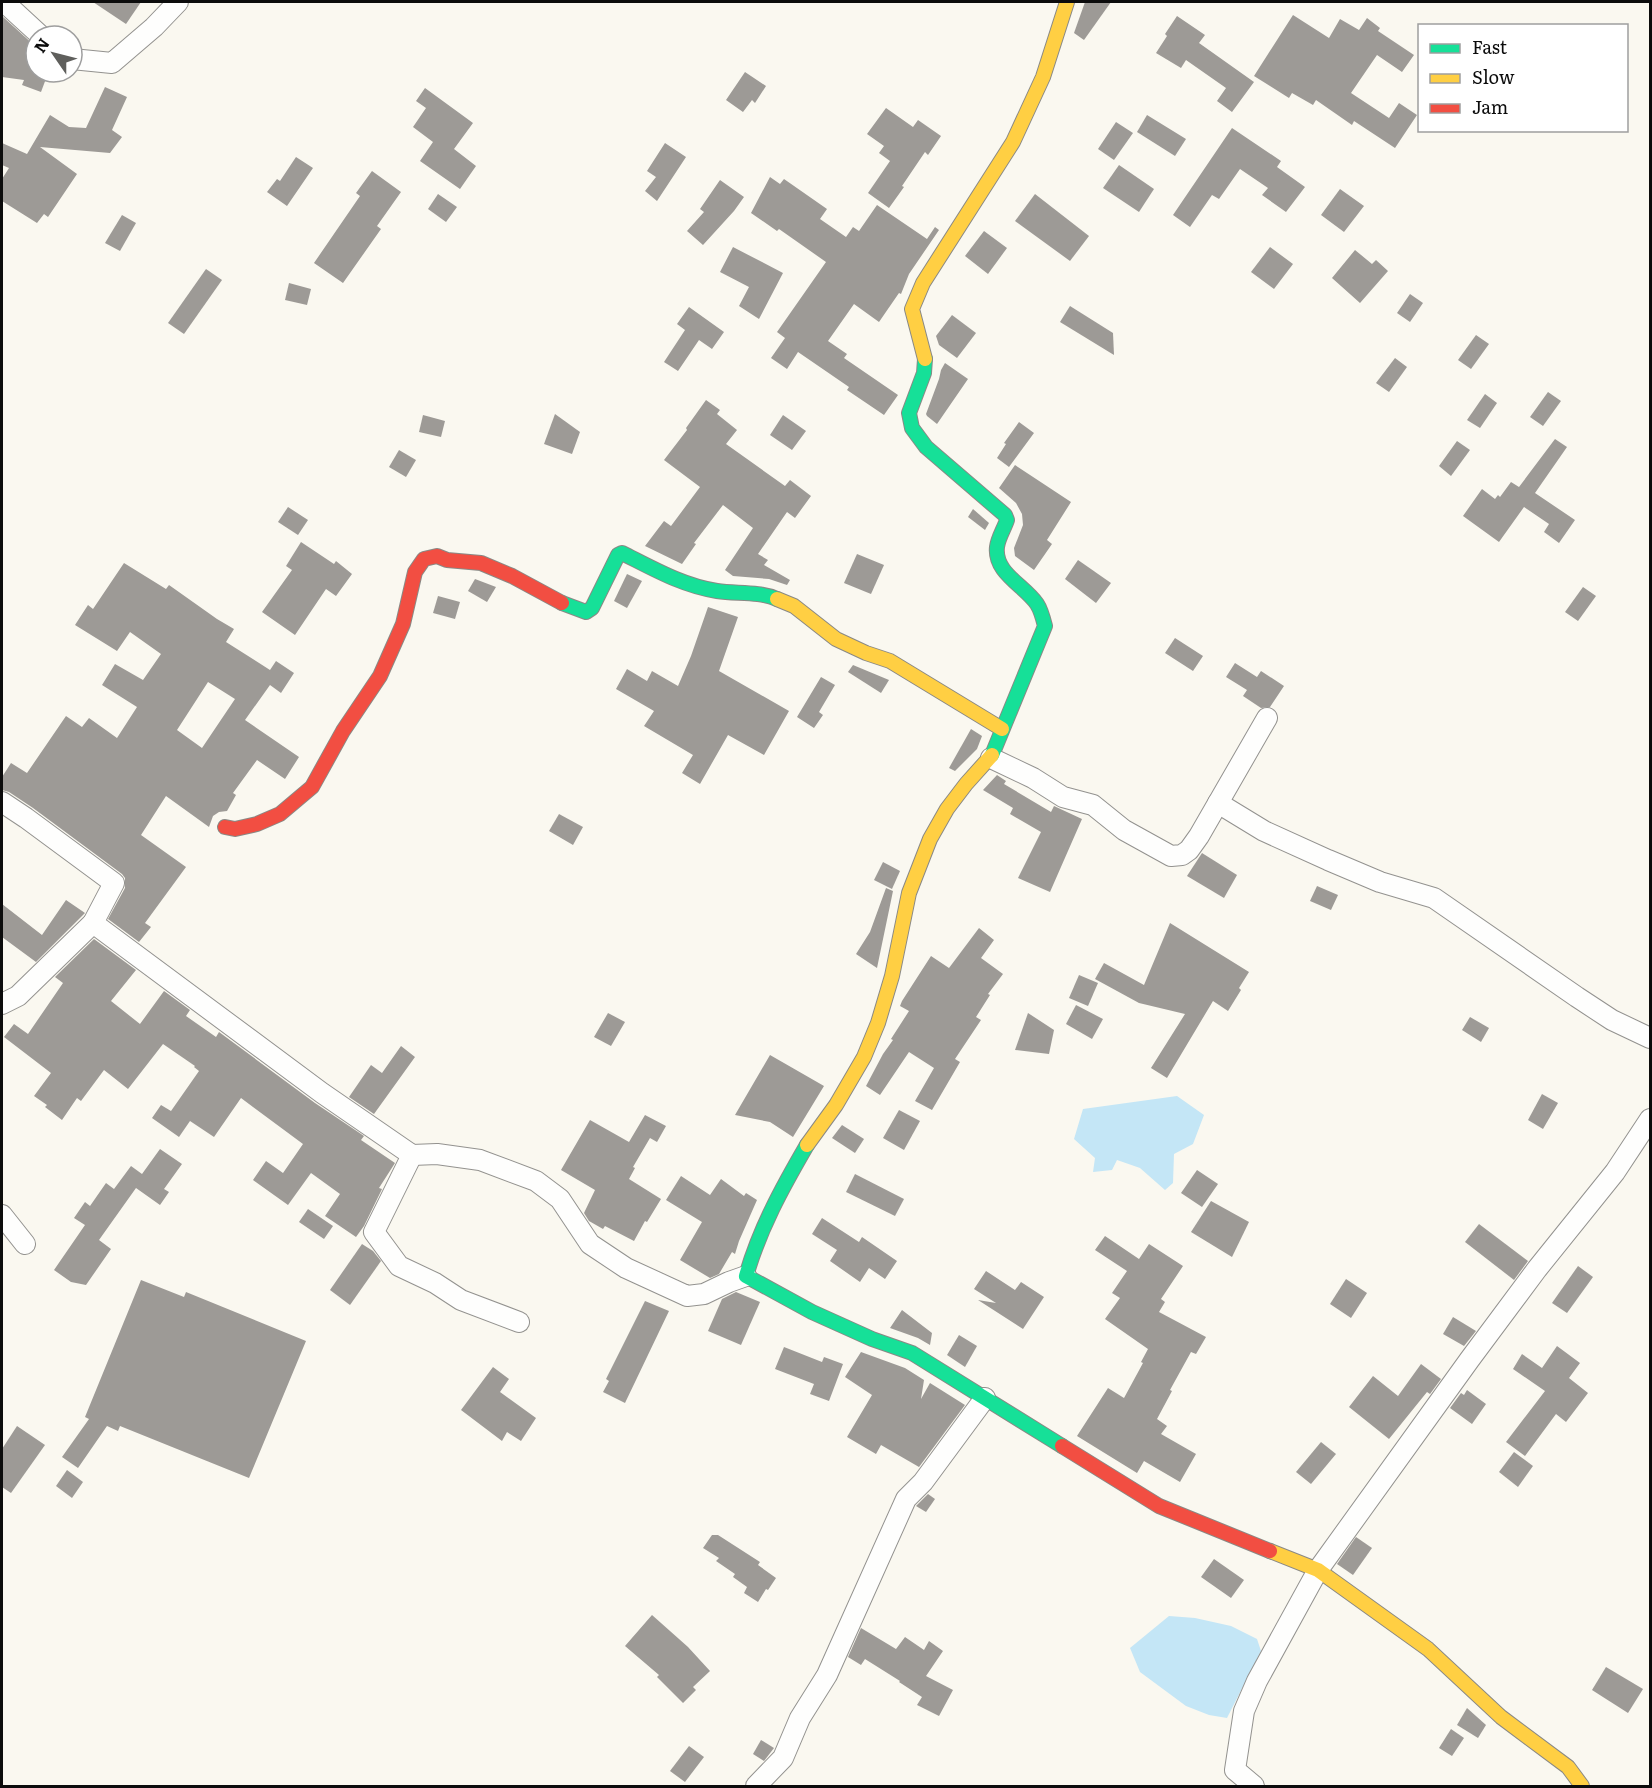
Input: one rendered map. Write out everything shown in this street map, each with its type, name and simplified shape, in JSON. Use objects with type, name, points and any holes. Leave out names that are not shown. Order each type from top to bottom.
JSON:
[{"type":"street","points":[[4,2],[28,24]]},
{"type":"street","points":[[84,60],[112,63],[154,27],[178,2]]},
{"type":"street","points":[[746,1276],[754,1248],[777,1196],[810,1142],[837,1105],[864,1057],[878,1023],[892,976],[909,892],[930,840],[947,809],[966,784],[991,758],[1045,626],[1042,611],[1004,571],[998,558],[997,546],[1007,520],[1005,515],[926,447],[912,428],[909,413],[924,373],[925,355],[912,309],[923,283],[1013,142],[1043,77],[1067,2]]},
{"type":"street","points":[[225,827],[235,829],[257,824],[280,814],[312,787],[343,731],[380,676],[403,624],[415,572],[424,559],[437,556],[447,561],[481,563],[512,576],[555,600],[586,612],[592,608],[618,555],[622,553],[674,579],[715,591],[767,595],[794,606],[836,639],[890,661],[1002,729]]},
{"type":"street","points":[[991,758],[1034,778],[1063,797],[1093,805],[1124,830],[1171,856],[1182,855],[1189,850],[1267,718]]},
{"type":"street","points":[[2,802],[114,883],[93,923],[18,996],[2,1005]]},
{"type":"street","points":[[1218,803],[1264,831],[1339,864],[1380,882],[1434,898],[1612,1020],[1650,1038]]},
{"type":"street","points":[[93,923],[322,1093],[412,1155],[437,1154],[480,1160],[536,1181],[560,1199],[590,1244],[626,1268],[687,1296],[704,1294],[746,1276],[812,1312],[872,1339],[912,1353],[1159,1506],[1318,1570],[1428,1649],[1501,1717],[1568,1767],[1582,1786]]},
{"type":"street","points":[[1254,1786],[1235,1770],[1244,1711],[1257,1681],[1318,1570],[1537,1269],[1615,1172],[1650,1119]]},
{"type":"street","points":[[412,1155],[374,1232],[399,1266],[435,1283],[461,1300],[519,1322]]},
{"type":"street","points":[[2,1215],[25,1244]]},
{"type":"street","points":[[756,1786],[783,1758],[800,1718],[827,1676],[906,1498],[924,1482],[985,1398]]},
{"type":"water","points":[[1177,1096],[1204,1115],[1193,1144],[1174,1154],[1173,1183],[1165,1190],[1140,1168],[1117,1160],[1112,1170],[1093,1172],[1095,1158],[1074,1139],[1083,1109]]},
{"type":"water","points":[[1169,1616],[1195,1618],[1231,1626],[1257,1639],[1261,1651],[1227,1718],[1209,1715],[1186,1706],[1140,1672],[1130,1648]]},
{"type":"building","points":[[93,2],[141,2],[126,24]]},
{"type":"building","points":[[1085,2],[1111,2],[1084,40],[1074,33]]},
{"type":"building","points":[[1293,15],[1329,38],[1340,19],[1359,30],[1367,18],[1380,28],[1378,31],[1414,55],[1402,72],[1377,55],[1351,93],[1389,118],[1399,103],[1417,115],[1395,148],[1354,121],[1352,125],[1316,100],[1313,105],[1292,93],[1289,98],[1254,76]]},
{"type":"building","points":[[2,16],[24,36],[24,80],[2,77]]},
{"type":"building","points":[[1177,16],[1205,35],[1199,43],[1254,82],[1232,112],[1217,101],[1226,88],[1186,60],[1181,68],[1156,53]]},
{"type":"building","points":[[745,72],[766,86],[755,103],[752,100],[743,112],[726,100]]},
{"type":"building","points":[[24,80],[24,84],[44,84],[41,92],[22,85]]},
{"type":"building","points":[[105,87],[127,97],[112,130],[122,137],[110,153],[40,147],[77,174],[48,217],[44,214],[37,223],[2,201],[2,179],[9,168],[2,165],[2,143],[27,154],[50,115],[69,127],[86,128]]},
{"type":"building","points":[[425,88],[473,123],[454,149],[476,166],[460,189],[420,161],[433,142],[413,127],[426,108],[416,101]]},
{"type":"building","points":[[886,108],[913,127],[918,120],[941,136],[928,155],[925,152],[889,208],[868,193],[890,161],[879,153],[884,146],[867,134]]},
{"type":"building","points":[[1147,115],[1186,139],[1175,156],[1137,132]]},
{"type":"building","points":[[1116,122],[1133,133],[1114,160],[1098,149]]},
{"type":"building","points":[[1232,128],[1281,161],[1277,167],[1305,187],[1286,212],[1262,195],[1268,188],[1240,169],[1219,199],[1212,195],[1190,227],[1173,215]]},
{"type":"building","points":[[665,143],[686,157],[657,201],[645,191],[656,177],[647,171]]},
{"type":"building","points":[[296,157],[313,168],[287,206],[267,192],[277,179],[280,181]]},
{"type":"building","points":[[1119,165],[1154,189],[1139,212],[1103,188]]},
{"type":"building","points":[[372,171],[401,192],[377,226],[381,229],[343,283],[314,263],[360,196],[356,193]]},
{"type":"building","points":[[770,177],[780,184],[784,179],[827,209],[820,219],[846,237],[853,227],[859,231],[877,205],[927,239],[935,227],[939,230],[909,274],[901,294],[899,293],[879,322],[854,304],[828,341],[847,354],[844,358],[898,395],[884,415],[847,390],[849,387],[798,352],[787,369],[771,358],[785,338],[777,332],[826,262],[779,229],[777,231],[751,213]]},
{"type":"building","points":[[720,180],[744,197],[703,245],[687,231],[704,212],[700,209]]},
{"type":"building","points":[[1340,189],[1364,206],[1344,232],[1321,215]]},
{"type":"building","points":[[438,194],[457,207],[446,222],[428,209]]},
{"type":"building","points":[[1035,194],[1089,236],[1070,261],[1015,221]]},
{"type":"building","points":[[122,215],[136,223],[120,251],[105,243]]},
{"type":"building","points":[[984,231],[1007,248],[988,274],[965,256]]},
{"type":"building","points":[[733,247],[783,273],[759,319],[739,306],[749,287],[720,272]]},
{"type":"building","points":[[1270,247],[1293,264],[1274,289],[1251,272]]},
{"type":"building","points":[[1355,250],[1372,264],[1376,260],[1388,271],[1360,303],[1332,278]]},
{"type":"building","points":[[206,269],[222,280],[184,334],[168,323]]},
{"type":"building","points":[[289,283],[311,289],[307,305],[285,300]]},
{"type":"building","points":[[1410,294],[1423,303],[1410,322],[1397,313]]},
{"type":"building","points":[[1070,306],[1113,333],[1114,355],[1060,322]]},
{"type":"building","points":[[689,307],[724,332],[712,349],[699,340],[678,371],[664,362],[685,330],[677,324]]},
{"type":"building","points":[[952,315],[976,333],[957,358],[939,345],[936,336]]},
{"type":"building","points":[[1476,335],[1489,344],[1471,369],[1458,360]]},
{"type":"building","points":[[1395,358],[1407,367],[1389,392],[1376,383]]},
{"type":"building","points":[[945,363],[968,379],[937,424],[926,414]]},
{"type":"building","points":[[1548,392],[1561,401],[1543,426],[1530,417]]},
{"type":"building","points":[[1485,394],[1497,403],[1480,428],[1467,420]]},
{"type":"building","points":[[706,400],[720,410],[717,414],[737,430],[726,444],[785,486],[790,480],[811,496],[795,518],[787,512],[758,554],[768,560],[764,565],[790,580],[787,585],[769,579],[733,576],[725,570],[753,528],[723,505],[694,543],[696,544],[682,564],[645,546],[664,521],[671,526],[700,487],[664,460]]},
{"type":"building","points":[[555,414],[580,432],[572,454],[544,444]]},
{"type":"building","points":[[423,415],[445,421],[441,437],[419,432]]},
{"type":"building","points":[[783,415],[806,431],[792,450],[770,435]]},
{"type":"building","points":[[1019,422],[1034,433],[1009,467],[997,458],[1006,444],[1004,443]]},
{"type":"building","points":[[1555,439],[1567,447],[1535,493],[1575,520],[1559,543],[1544,532],[1549,524],[1524,507],[1499,542],[1463,516],[1482,489],[1495,499],[1498,495],[1500,497],[1511,482],[1519,487]]},
{"type":"building","points":[[1457,441],[1470,450],[1451,476],[1439,466]]},
{"type":"building","points":[[399,450],[416,460],[406,477],[389,467]]},
{"type":"building","points":[[1015,465],[1071,502],[1047,540],[1052,544],[1034,570],[1015,556],[1014,548],[1023,525],[1022,514],[1016,503],[999,488]]},
{"type":"building","points":[[288,507],[308,520],[298,535],[278,522]]},
{"type":"building","points":[[973,509],[989,523],[985,530],[968,517]]},
{"type":"building","points":[[301,542],[334,564],[336,561],[352,574],[336,596],[326,589],[295,635],[262,612],[292,570],[286,566]]},
{"type":"building","points":[[857,554],[884,565],[871,594],[844,583]]},
{"type":"building","points":[[1078,560],[1111,583],[1096,603],[1065,579]]},
{"type":"building","points":[[124,563],[166,589],[169,585],[234,629],[226,642],[270,670],[276,661],[294,673],[281,693],[270,685],[245,720],[299,757],[285,779],[257,760],[233,793],[236,795],[227,811],[213,816],[209,827],[166,796],[141,835],[186,867],[145,923],[151,927],[139,942],[108,919],[125,888],[125,878],[122,874],[33,808],[2,790],[2,777],[11,763],[27,773],[66,716],[82,727],[89,718],[117,738],[137,707],[102,685],[115,664],[143,680],[161,654],[130,632],[117,651],[75,625],[88,605],[93,609]],"holes":[[[208,682],[235,699],[202,748],[177,730]]]},
{"type":"building","points":[[627,574],[642,581],[627,608],[614,601]]},
{"type":"building","points":[[475,579],[496,587],[487,602],[468,591]]},
{"type":"building","points":[[1583,587],[1596,596],[1578,621],[1565,612]]},
{"type":"building","points":[[438,596],[460,602],[455,619],[433,613]]},
{"type":"building","points":[[708,607],[738,617],[719,671],[789,711],[764,755],[728,735],[700,784],[682,773],[693,755],[644,726],[654,711],[616,689],[627,669],[647,681],[652,671],[678,686]]},
{"type":"building","points":[[1175,638],[1203,656],[1193,671],[1165,653]]},
{"type":"building","points":[[1235,663],[1257,677],[1261,671],[1284,686],[1270,707],[1261,708],[1243,696],[1247,690],[1226,677]]},
{"type":"building","points":[[853,665],[889,680],[881,693],[848,672]]},
{"type":"building","points":[[821,677],[835,685],[819,712],[823,715],[814,728],[797,717]]},
{"type":"building","points":[[971,729],[982,736],[977,749],[955,771],[949,768]]},
{"type":"building","points":[[997,775],[1006,781],[1004,784],[1051,812],[1054,806],[1082,819],[1050,892],[1018,878],[1041,832],[1010,814],[1013,808],[983,790]]},
{"type":"building","points":[[559,814],[583,827],[573,845],[549,831]]},
{"type":"building","points":[[1202,853],[1237,875],[1224,898],[1187,876]]},
{"type":"building","points":[[883,862],[900,871],[892,889],[874,880]]},
{"type":"building","points":[[1317,886],[1338,895],[1331,910],[1310,901]]},
{"type":"building","points":[[886,888],[893,891],[877,968],[856,954],[870,932]]},
{"type":"building","points":[[66,900],[85,913],[36,962],[2,937],[2,904],[42,935]]},
{"type":"building","points":[[1170,923],[1249,972],[1228,1011],[1213,1001],[1167,1078],[1151,1068],[1185,1014],[1139,1003],[1095,979],[1104,963],[1144,985]]},
{"type":"building","points":[[979,928],[994,940],[981,958],[1003,974],[988,994],[990,995],[976,1017],[981,1020],[955,1059],[960,1062],[932,1110],[915,1101],[934,1068],[909,1052],[880,1095],[866,1086],[909,1011],[900,1006],[902,1001],[931,956],[949,968]]},
{"type":"building","points":[[94,939],[136,970],[111,1001],[140,1024],[164,991],[190,1010],[186,1016],[216,1037],[219,1032],[364,1136],[361,1140],[395,1163],[379,1188],[382,1189],[356,1237],[325,1216],[340,1194],[311,1173],[288,1205],[253,1180],[266,1161],[283,1173],[303,1144],[241,1098],[214,1137],[190,1121],[179,1137],[152,1118],[161,1105],[171,1111],[199,1071],[163,1044],[128,1089],[104,1070],[81,1101],[77,1098],[62,1120],[34,1096],[51,1073],[4,1037],[14,1024],[28,1034],[63,983],[55,977]]},
{"type":"building","points":[[1079,975],[1098,983],[1088,1006],[1069,998]]},
{"type":"building","points":[[1076,1005],[1103,1019],[1092,1039],[1066,1024]]},
{"type":"building","points":[[608,1013],[625,1022],[611,1046],[594,1037]]},
{"type":"building","points":[[1028,1013],[1054,1030],[1049,1054],[1015,1050]]},
{"type":"building","points":[[1470,1017],[1489,1028],[1481,1042],[1462,1030]]},
{"type":"building","points":[[401,1046],[415,1057],[374,1114],[349,1097],[371,1065],[382,1073]]},
{"type":"building","points":[[770,1055],[824,1086],[793,1137],[770,1122],[735,1115]]},
{"type":"building","points":[[1542,1094],[1558,1103],[1543,1129],[1528,1120]]},
{"type":"building","points":[[899,1110],[920,1121],[904,1150],[883,1138]]},
{"type":"building","points":[[645,1115],[666,1126],[657,1142],[650,1138],[633,1167],[635,1168],[629,1179],[661,1199],[634,1241],[605,1226],[603,1229],[589,1221],[584,1213],[595,1190],[561,1170],[590,1120],[629,1142]]},
{"type":"building","points":[[842,1125],[864,1139],[855,1153],[832,1138]]},
{"type":"building","points":[[160,1149],[182,1164],[164,1189],[169,1192],[160,1205],[136,1188],[99,1240],[111,1249],[86,1285],[71,1282],[54,1270],[85,1225],[74,1218],[85,1202],[90,1206],[106,1183],[114,1189],[131,1166],[142,1174]]},
{"type":"building","points":[[1197,1170],[1218,1184],[1202,1207],[1181,1193]]},
{"type":"building","points":[[855,1174],[904,1199],[895,1216],[846,1192]]},
{"type":"building","points":[[681,1176],[710,1195],[721,1179],[744,1196],[746,1193],[757,1200],[735,1254],[732,1252],[719,1274],[710,1278],[680,1260],[702,1222],[666,1200]]},
{"type":"building","points":[[1211,1201],[1249,1222],[1232,1257],[1191,1232]]},
{"type":"building","points":[[308,1209],[333,1226],[324,1239],[299,1222]]},
{"type":"building","points":[[822,1218],[859,1242],[862,1237],[897,1261],[885,1279],[869,1268],[860,1282],[830,1261],[837,1250],[812,1234]]},
{"type":"building","points":[[1479,1224],[1528,1261],[1514,1280],[1465,1242]]},
{"type":"building","points":[[1105,1236],[1139,1259],[1149,1244],[1183,1266],[1161,1299],[1165,1302],[1159,1312],[1206,1337],[1196,1354],[1191,1352],[1157,1419],[1167,1426],[1161,1434],[1196,1454],[1180,1482],[1144,1461],[1137,1473],[1077,1436],[1108,1388],[1124,1398],[1148,1349],[1105,1319],[1120,1298],[1112,1293],[1127,1271],[1095,1250]]},
{"type":"building","points":[[362,1244],[373,1251],[381,1261],[350,1305],[330,1290]]},
{"type":"building","points":[[1578,1266],[1593,1277],[1567,1313],[1552,1303]]},
{"type":"building","points":[[986,1271],[1015,1290],[1021,1282],[1044,1297],[1023,1329],[978,1300],[996,1303],[974,1289]]},
{"type":"building","points":[[1346,1279],[1367,1293],[1351,1318],[1330,1304]]},
{"type":"building","points":[[141,1280],[184,1297],[186,1292],[306,1341],[249,1478],[120,1426],[118,1431],[107,1426],[78,1468],[62,1457],[89,1419],[85,1417]]},
{"type":"building","points":[[736,1292],[760,1302],[741,1345],[708,1331],[722,1299]]},
{"type":"building","points":[[645,1301],[669,1311],[625,1403],[603,1392],[609,1381],[606,1379]]},
{"type":"building","points":[[902,1310],[932,1333],[930,1345],[890,1328]]},
{"type":"building","points":[[1453,1317],[1476,1331],[1464,1346],[1443,1334]]},
{"type":"building","points":[[959,1335],[977,1346],[965,1367],[947,1355]]},
{"type":"building","points":[[1557,1346],[1580,1363],[1569,1378],[1588,1393],[1566,1422],[1556,1414],[1525,1456],[1506,1442],[1545,1391],[1513,1369],[1522,1354],[1542,1368]]},
{"type":"building","points":[[784,1347],[822,1362],[824,1357],[843,1364],[829,1401],[810,1394],[814,1384],[775,1369]]},
{"type":"building","points":[[861,1352],[905,1368],[924,1380],[921,1399],[930,1383],[965,1405],[919,1467],[881,1445],[876,1454],[847,1437],[872,1395],[845,1377]]},
{"type":"building","points":[[1421,1364],[1441,1379],[1430,1394],[1427,1392],[1389,1439],[1349,1407],[1373,1376],[1398,1396]]},
{"type":"building","points":[[493,1367],[509,1379],[500,1392],[536,1418],[521,1441],[507,1432],[502,1441],[461,1410]]},
{"type":"building","points":[[1467,1390],[1486,1404],[1472,1424],[1450,1408],[1461,1393],[1464,1395]]},
{"type":"building","points":[[17,1426],[45,1445],[11,1493],[2,1487],[2,1449]]},
{"type":"building","points":[[1321,1442],[1336,1454],[1311,1484],[1296,1472]]},
{"type":"building","points":[[1514,1452],[1533,1466],[1518,1487],[1499,1472]]},
{"type":"building","points":[[67,1470],[83,1482],[72,1498],[56,1486]]},
{"type":"building","points":[[928,1494],[935,1499],[926,1512],[916,1506]]},
{"type":"building","points":[[712,1535],[718,1535],[760,1562],[758,1565],[776,1578],[758,1602],[744,1593],[747,1587],[733,1577],[735,1574],[716,1561],[719,1558],[703,1548]]},
{"type":"building","points":[[1356,1537],[1372,1548],[1353,1575],[1337,1564]]},
{"type":"building","points":[[1214,1559],[1244,1580],[1231,1598],[1201,1577]]},
{"type":"building","points":[[652,1615],[688,1647],[710,1671],[693,1687],[696,1690],[683,1703],[657,1677],[659,1675],[625,1646]]},
{"type":"building","points":[[861,1628],[896,1649],[905,1637],[924,1650],[929,1641],[943,1651],[926,1676],[953,1690],[939,1716],[917,1705],[922,1697],[900,1681],[865,1659],[861,1665],[848,1657]]},
{"type":"building","points":[[1606,1667],[1643,1689],[1628,1713],[1592,1690]]},
{"type":"building","points":[[1467,1708],[1486,1725],[1478,1738],[1457,1725]]},
{"type":"building","points":[[1451,1729],[1464,1738],[1452,1756],[1439,1748]]},
{"type":"building","points":[[761,1740],[774,1748],[764,1761],[753,1754]]},
{"type":"building","points":[[689,1746],[704,1757],[685,1782],[670,1771]]},
{"type":"traffic: fast","points":[[925,359],[924,373],[909,413],[912,428],[926,447],[1005,515],[1007,520],[997,547],[997,556],[1005,571],[1037,604],[1045,626],[992,755]]},
{"type":"traffic: fast","points":[[562,603],[586,612],[592,608],[618,555],[622,553],[668,576],[704,589],[770,596],[777,599]]},
{"type":"traffic: fast","points":[[807,1145],[772,1209],[746,1276],[812,1312],[872,1339],[912,1353],[1062,1446]]},
{"type":"traffic: slow","points":[[925,359],[912,309],[923,283],[1013,142],[1043,77],[1067,2]]},
{"type":"traffic: slow","points":[[777,599],[794,606],[836,639],[890,661],[1002,729]]},
{"type":"traffic: slow","points":[[807,1145],[836,1105],[864,1057],[878,1023],[892,976],[909,893],[930,839],[947,809],[992,755]]},
{"type":"traffic: slow","points":[[1270,1551],[1318,1570],[1428,1649],[1501,1717],[1568,1767],[1582,1786]]},
{"type":"traffic: jam","points":[[225,827],[235,829],[257,824],[280,814],[312,787],[343,731],[380,676],[403,624],[415,572],[424,559],[437,556],[447,560],[481,563],[512,576],[562,603]]},
{"type":"traffic: jam","points":[[1062,1446],[1159,1506],[1270,1551]]}]
